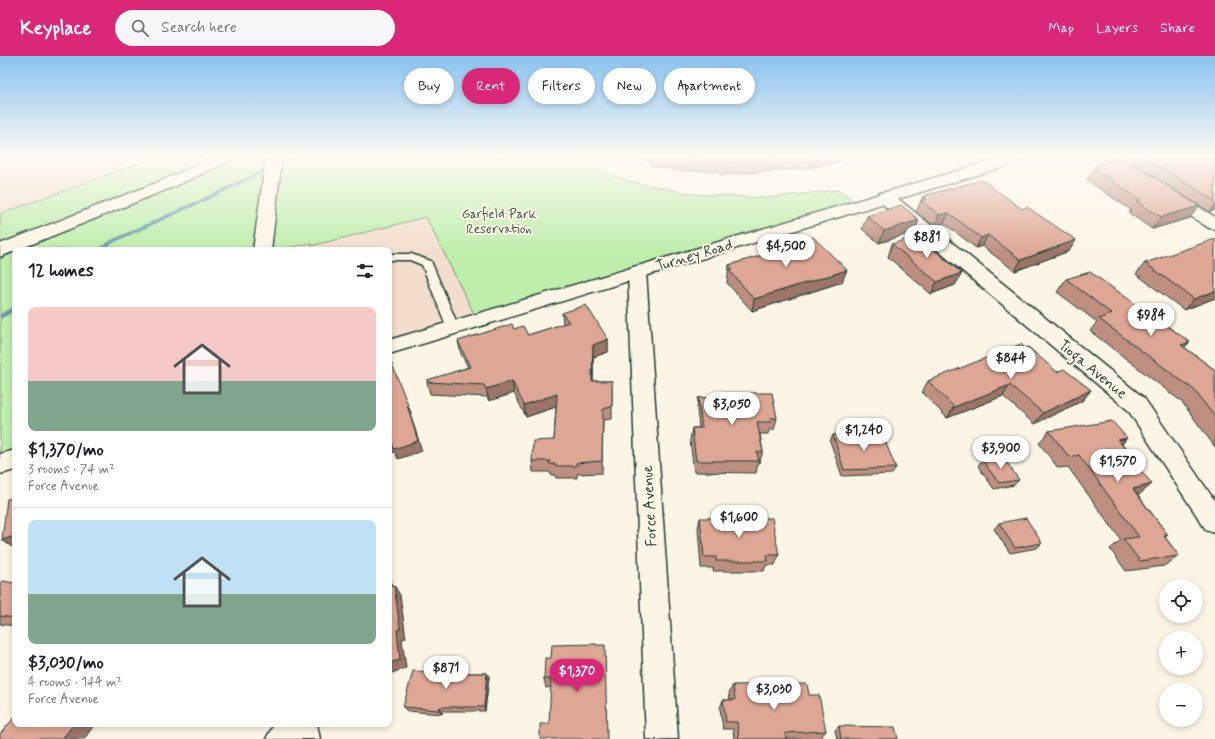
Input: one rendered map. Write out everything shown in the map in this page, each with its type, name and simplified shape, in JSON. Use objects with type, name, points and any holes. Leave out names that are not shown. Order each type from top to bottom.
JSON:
[{"type":"main road","points":[[0,251],[155,189]]},
{"type":"main road","points":[[264,242],[270,189]]},
{"type":"main road","name":"Turney Road","points":[[392,346],[913,189]]},
{"type":"main road","points":[[1160,189],[1215,224]]},
{"type":"main road","name":"Tioga Avenue","points":[[885,197],[1136,404],[1215,522]]},
{"type":"main road","name":"Force Avenue","points":[[637,272],[662,739]]},
{"type":"main road","points":[[0,464],[12,461]]},
{"type":"main road","points":[[282,739],[290,727]]},
{"type":"main road","points":[[302,727],[304,739]]},
{"type":"lane","points":[[392,257],[411,257],[427,263],[453,328]]},
{"type":"shaded area","points":[[0,189],[69,189],[0,214]]},
{"type":"shaded area","points":[[426,217],[477,320],[392,346],[392,247],[291,247]]},
{"type":"green space","name":"Garfield Park Reservation","points":[[69,189],[667,189],[692,194],[764,198],[840,190],[858,205],[477,320],[426,217],[311,246],[311,243],[292,247],[12,247],[12,461],[0,464],[0,214]]},
{"type":"building","points":[[949,189],[994,189],[1022,209],[1027,207],[1076,240],[1021,260],[988,235],[981,238],[949,213],[939,215],[921,201],[927,199],[923,196]]},
{"type":"building","points":[[1124,189],[1172,189],[1199,206],[1161,217],[1137,202],[1141,200]]},
{"type":"building","points":[[1195,189],[1215,189],[1215,201]]},
{"type":"building","points":[[901,205],[919,220],[884,231],[867,216]]},
{"type":"building","points":[[917,236],[962,273],[937,282],[892,244]]},
{"type":"building","points":[[813,237],[847,270],[754,299],[729,270],[733,269],[729,265],[766,254],[763,251]]},
{"type":"building","points":[[1215,239],[1215,291],[1194,299],[1145,263]]},
{"type":"building","points":[[1090,272],[1190,342],[1181,345],[1215,370],[1215,417],[1194,390],[1099,319],[1112,314],[1066,279]]},
{"type":"building","points":[[586,305],[608,339],[593,345],[592,381],[612,381],[612,407],[603,409],[602,461],[576,463],[576,466],[554,466],[555,464],[549,464],[550,461],[532,461],[533,441],[554,440],[557,394],[524,405],[512,381],[486,389],[484,385],[427,382],[427,380],[470,367],[458,341],[512,324],[514,329],[523,326],[528,335],[569,322],[562,313]]},
{"type":"building","points":[[1021,344],[1025,348],[1028,347],[1057,372],[1064,369],[1091,390],[1043,413],[1010,385],[954,407],[928,381]]},
{"type":"building","points":[[392,364],[408,405],[418,441],[394,449],[392,442]]},
{"type":"building","points":[[719,393],[772,393],[777,418],[770,418],[771,422],[757,422],[763,452],[757,452],[759,461],[696,461],[692,428],[702,428],[698,398],[719,397]]},
{"type":"building","points":[[1112,421],[1127,438],[1118,440],[1152,484],[1133,489],[1168,535],[1164,536],[1179,556],[1140,561],[1123,539],[1139,537],[1079,455],[1069,457],[1049,431]]},
{"type":"building","points":[[866,434],[867,436],[883,436],[896,468],[844,470],[833,435]]},
{"type":"building","points":[[1003,457],[1019,480],[999,483],[982,460]]},
{"type":"building","points":[[12,498],[12,537],[2,540],[7,499]]},
{"type":"building","points":[[700,518],[772,518],[779,555],[767,555],[768,561],[716,561],[716,557],[704,557]]},
{"type":"building","points":[[1026,518],[1042,543],[1015,548],[999,523]]},
{"type":"building","points":[[2,581],[12,583],[12,618],[0,616],[0,584]]},
{"type":"building","points":[[392,585],[394,585],[400,629],[397,630],[400,660],[392,662]]},
{"type":"building","points":[[552,645],[605,645],[607,739],[540,739],[540,724],[549,724],[551,679],[544,679],[545,658],[551,658]]},
{"type":"building","points":[[413,671],[487,673],[484,707],[440,707],[439,710],[403,707]]},
{"type":"building","points":[[807,684],[809,695],[819,695],[826,731],[785,733],[786,739],[739,739],[737,722],[726,722],[723,700],[735,700],[733,685]]},
{"type":"building","points":[[12,720],[12,727],[72,727],[62,739],[0,739],[0,734]]},
{"type":"building","points":[[839,726],[895,727],[898,739],[841,739]]},
{"type":"waterway","points":[[104,247],[113,241],[227,189]]},
{"type":"waterway","points":[[0,317],[12,310]]}]
